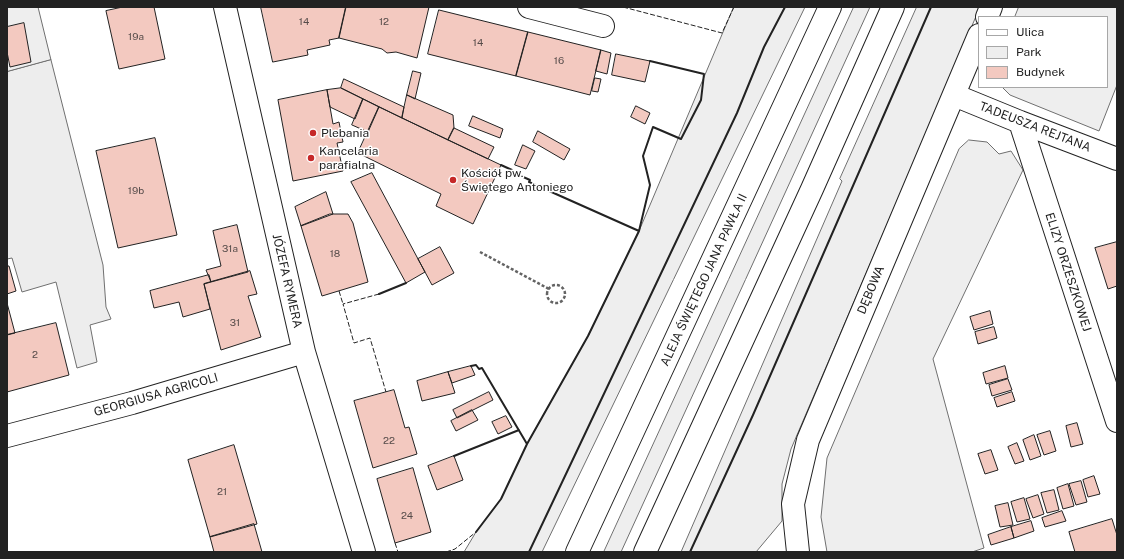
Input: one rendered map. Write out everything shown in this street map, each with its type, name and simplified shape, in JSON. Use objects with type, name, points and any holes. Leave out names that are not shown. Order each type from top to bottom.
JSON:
[{"type":"street","name":"JÓZEFA RYMERA","points":[[225,7],[304,352],[364,552]]},
{"type":"street","points":[[529,7],[603,26]]},
{"type":"street","name":"ALEJA ŚWIĘTEGO JANA PAWŁA II","points":[[577,552],[830,7]]},
{"type":"street","points":[[645,552],[809,196],[893,7]]},
{"type":"street","name":"DĘBOWA","points":[[798,552],[793,504],[808,440],[978,37]]},
{"type":"street","name":"TADEUSZA REJTANA","points":[[954,95],[1117,159]]},
{"type":"street","name":"ELIZY ORZESZKOWEJ","points":[[1020,122],[1117,421]]},
{"type":"street","name":"GEORGIUSA AGRICOLI","points":[[7,436],[132,403],[304,352]]},
{"type":"path","points":[[480,252],[548,289]]},
{"type":"path","points":[[552,286],[561,286],[564,289],[564,298],[561,302],[552,301],[548,298],[548,289],[552,286]]},
{"type":"green space","points":[[7,7],[38,7],[51,60],[7,72]]},
{"type":"green space","points":[[734,7],[805,7],[542,552],[464,552],[476,532],[501,499],[527,444],[588,336],[639,231]]},
{"type":"green space","points":[[854,7],[870,7],[621,552],[604,552]]},
{"type":"green space","points":[[917,7],[980,7],[791,449],[782,484],[782,521],[756,552],[681,552],[842,181],[840,179]]},
{"type":"green space","points":[[1019,7],[1117,7],[1117,85],[1099,131],[1010,95],[1003,88],[1108,88],[1108,16],[1015,16]]},
{"type":"green space","points":[[969,140],[987,142],[999,154],[1011,151],[1023,170],[933,359],[984,548],[972,552],[827,552],[821,517],[827,458],[959,149]]},
{"type":"shaded area","points":[[51,60],[103,265],[106,307],[111,319],[90,325],[97,362],[77,368],[56,282],[22,292],[12,258],[7,259],[7,72]]},
{"type":"building","points":[[123,7],[154,7],[165,59],[119,69],[106,11]]},
{"type":"building","points":[[261,7],[346,7],[339,38],[329,40],[330,45],[307,50],[308,55],[273,62]]},
{"type":"building","points":[[346,7],[429,7],[417,58],[396,52],[387,53],[382,49],[339,38]]},
{"type":"building","points":[[439,10],[528,32],[516,76],[428,54]]},
{"type":"building","points":[[24,23],[31,62],[10,67],[7,52],[7,27]]},
{"type":"building","points":[[528,32],[601,50],[590,95],[516,76]]},
{"type":"building","points":[[601,50],[611,53],[607,74],[596,71]]},
{"type":"building","points":[[616,54],[650,61],[645,82],[612,75]]},
{"type":"building","points":[[413,71],[421,73],[415,99],[407,95]]},
{"type":"building","points":[[595,78],[601,79],[598,92],[592,91]]},
{"type":"building","points":[[344,79],[404,107],[402,118],[341,88]]},
{"type":"building","points":[[341,88],[363,99],[355,119],[330,107],[327,90]]},
{"type":"building","name":"Plebania","points":[[327,90],[333,124],[339,122],[343,142],[337,143],[343,171],[293,181],[278,100]]},
{"type":"building","points":[[407,95],[453,115],[454,128],[448,140],[402,118]]},
{"type":"building","points":[[363,99],[379,107],[368,132],[352,125]]},
{"type":"building","points":[[636,106],[650,113],[645,124],[631,117]]},
{"type":"building","name":"Kościół pw. Świętego Antoniego","points":[[379,107],[501,165],[473,224],[436,206],[441,194],[358,153]]},
{"type":"building","points":[[473,116],[503,129],[500,138],[469,126]]},
{"type":"building","points":[[454,128],[494,147],[488,159],[448,140]]},
{"type":"building","points":[[538,131],[570,149],[564,160],[533,142]]},
{"type":"building","points":[[155,138],[177,235],[118,248],[96,151]]},
{"type":"building","points":[[523,145],[535,151],[526,169],[515,165]]},
{"type":"building","points":[[372,173],[425,272],[406,283],[351,182]]},
{"type":"building","points":[[326,192],[333,214],[301,226],[295,207]]},
{"type":"building","points":[[330,214],[348,214],[353,223],[368,282],[322,296],[301,226]]},
{"type":"building","points":[[237,225],[248,272],[211,282],[206,270],[221,266],[213,231]]},
{"type":"building","points":[[1117,242],[1117,286],[1108,289],[1095,248]]},
{"type":"building","points":[[440,247],[454,273],[432,285],[418,259]]},
{"type":"building","points":[[7,266],[9,266],[16,291],[7,294]]},
{"type":"building","points":[[250,271],[257,294],[248,296],[261,337],[221,350],[204,284]]},
{"type":"building","points":[[209,275],[211,282],[204,284],[210,309],[183,317],[179,302],[154,308],[150,291]]},
{"type":"building","points":[[7,303],[15,333],[7,335]]},
{"type":"building","points":[[990,311],[993,324],[974,330],[970,317]]},
{"type":"building","points":[[56,323],[69,375],[7,392],[7,335]]},
{"type":"building","points":[[994,327],[997,338],[978,344],[975,332]]},
{"type":"building","points":[[471,366],[475,375],[452,383],[448,372]]},
{"type":"building","points":[[1005,366],[1008,378],[986,384],[983,373]]},
{"type":"building","points":[[448,372],[455,393],[422,401],[417,381]]},
{"type":"building","points":[[1008,379],[1012,390],[992,396],[989,385]]},
{"type":"building","points":[[394,390],[405,428],[409,427],[417,454],[373,468],[354,401]]},
{"type":"building","points":[[489,392],[493,400],[457,418],[453,410]]},
{"type":"building","points":[[1012,392],[1015,401],[997,407],[994,398]]},
{"type":"building","points":[[472,410],[478,420],[456,431],[451,421]]},
{"type":"building","points":[[506,416],[512,427],[498,434],[492,422]]},
{"type":"building","points":[[1077,423],[1083,444],[1071,447],[1066,426]]},
{"type":"building","points":[[1050,431],[1056,451],[1044,455],[1037,435]]},
{"type":"building","points":[[1034,435],[1041,456],[1030,460],[1023,440]]},
{"type":"building","points":[[1017,443],[1024,461],[1015,464],[1008,447]]},
{"type":"building","points":[[234,445],[257,524],[210,537],[188,460]]},
{"type":"building","points":[[991,450],[998,470],[985,474],[978,454]]},
{"type":"building","points":[[454,456],[463,480],[437,490],[428,466]]},
{"type":"building","points":[[413,468],[431,532],[395,543],[377,479]]},
{"type":"building","points":[[1094,476],[1100,494],[1088,497],[1083,480]]},
{"type":"building","points":[[1081,481],[1087,502],[1076,505],[1069,484]]},
{"type":"building","points":[[1068,484],[1074,506],[1063,509],[1057,488]]},
{"type":"building","points":[[1054,490],[1059,510],[1047,513],[1041,493]]},
{"type":"building","points":[[1038,495],[1044,514],[1033,518],[1026,499]]},
{"type":"building","points":[[1024,498],[1030,519],[1017,522],[1011,502]]},
{"type":"building","points":[[1008,503],[1013,525],[1000,527],[995,506]]},
{"type":"building","points":[[1062,511],[1066,521],[1045,527],[1042,518]]},
{"type":"building","points":[[1112,519],[1117,535],[1117,552],[1075,552],[1069,532]]},
{"type":"building","points":[[1031,521],[1034,531],[1014,538],[1011,527]]},
{"type":"building","points":[[254,524],[262,552],[214,552],[210,537]]},
{"type":"building","points":[[1011,527],[1014,538],[991,545],[988,535]]},
{"type":"fence","points":[[623,7],[722,33],[734,7]]},
{"type":"fence","points":[[339,291],[343,304]]},
{"type":"fence","points":[[379,294],[343,304],[354,343],[370,338],[386,392]]},
{"type":"fence","points":[[446,552],[455,549],[476,532]]},
{"type":"fence","points":[[395,543],[398,552]]},
{"type":"wall","points":[[529,552],[737,113],[764,47],[785,7]]},
{"type":"wall","points":[[690,552],[753,415],[931,7]]},
{"type":"wall","points":[[476,532],[501,499],[527,444],[588,336],[639,231],[650,185],[643,156],[653,127],[681,139],[701,100],[704,74],[650,61]]},
{"type":"wall","points":[[501,165],[530,180],[529,182],[639,231]]},
{"type":"wall","points":[[379,294],[406,283]]},
{"type":"wall","points":[[471,366],[476,365],[479,369],[482,368],[527,444]]},
{"type":"wall","points":[[454,456],[519,430]]},
{"type":"place","name":"Plebania","points":[[313,133]]},
{"type":"place","name":"Kancelaria parafialna","points":[[311,158]]},
{"type":"place","name":"Kościół pw. Świętego Antoniego","points":[[453,180]]}]
